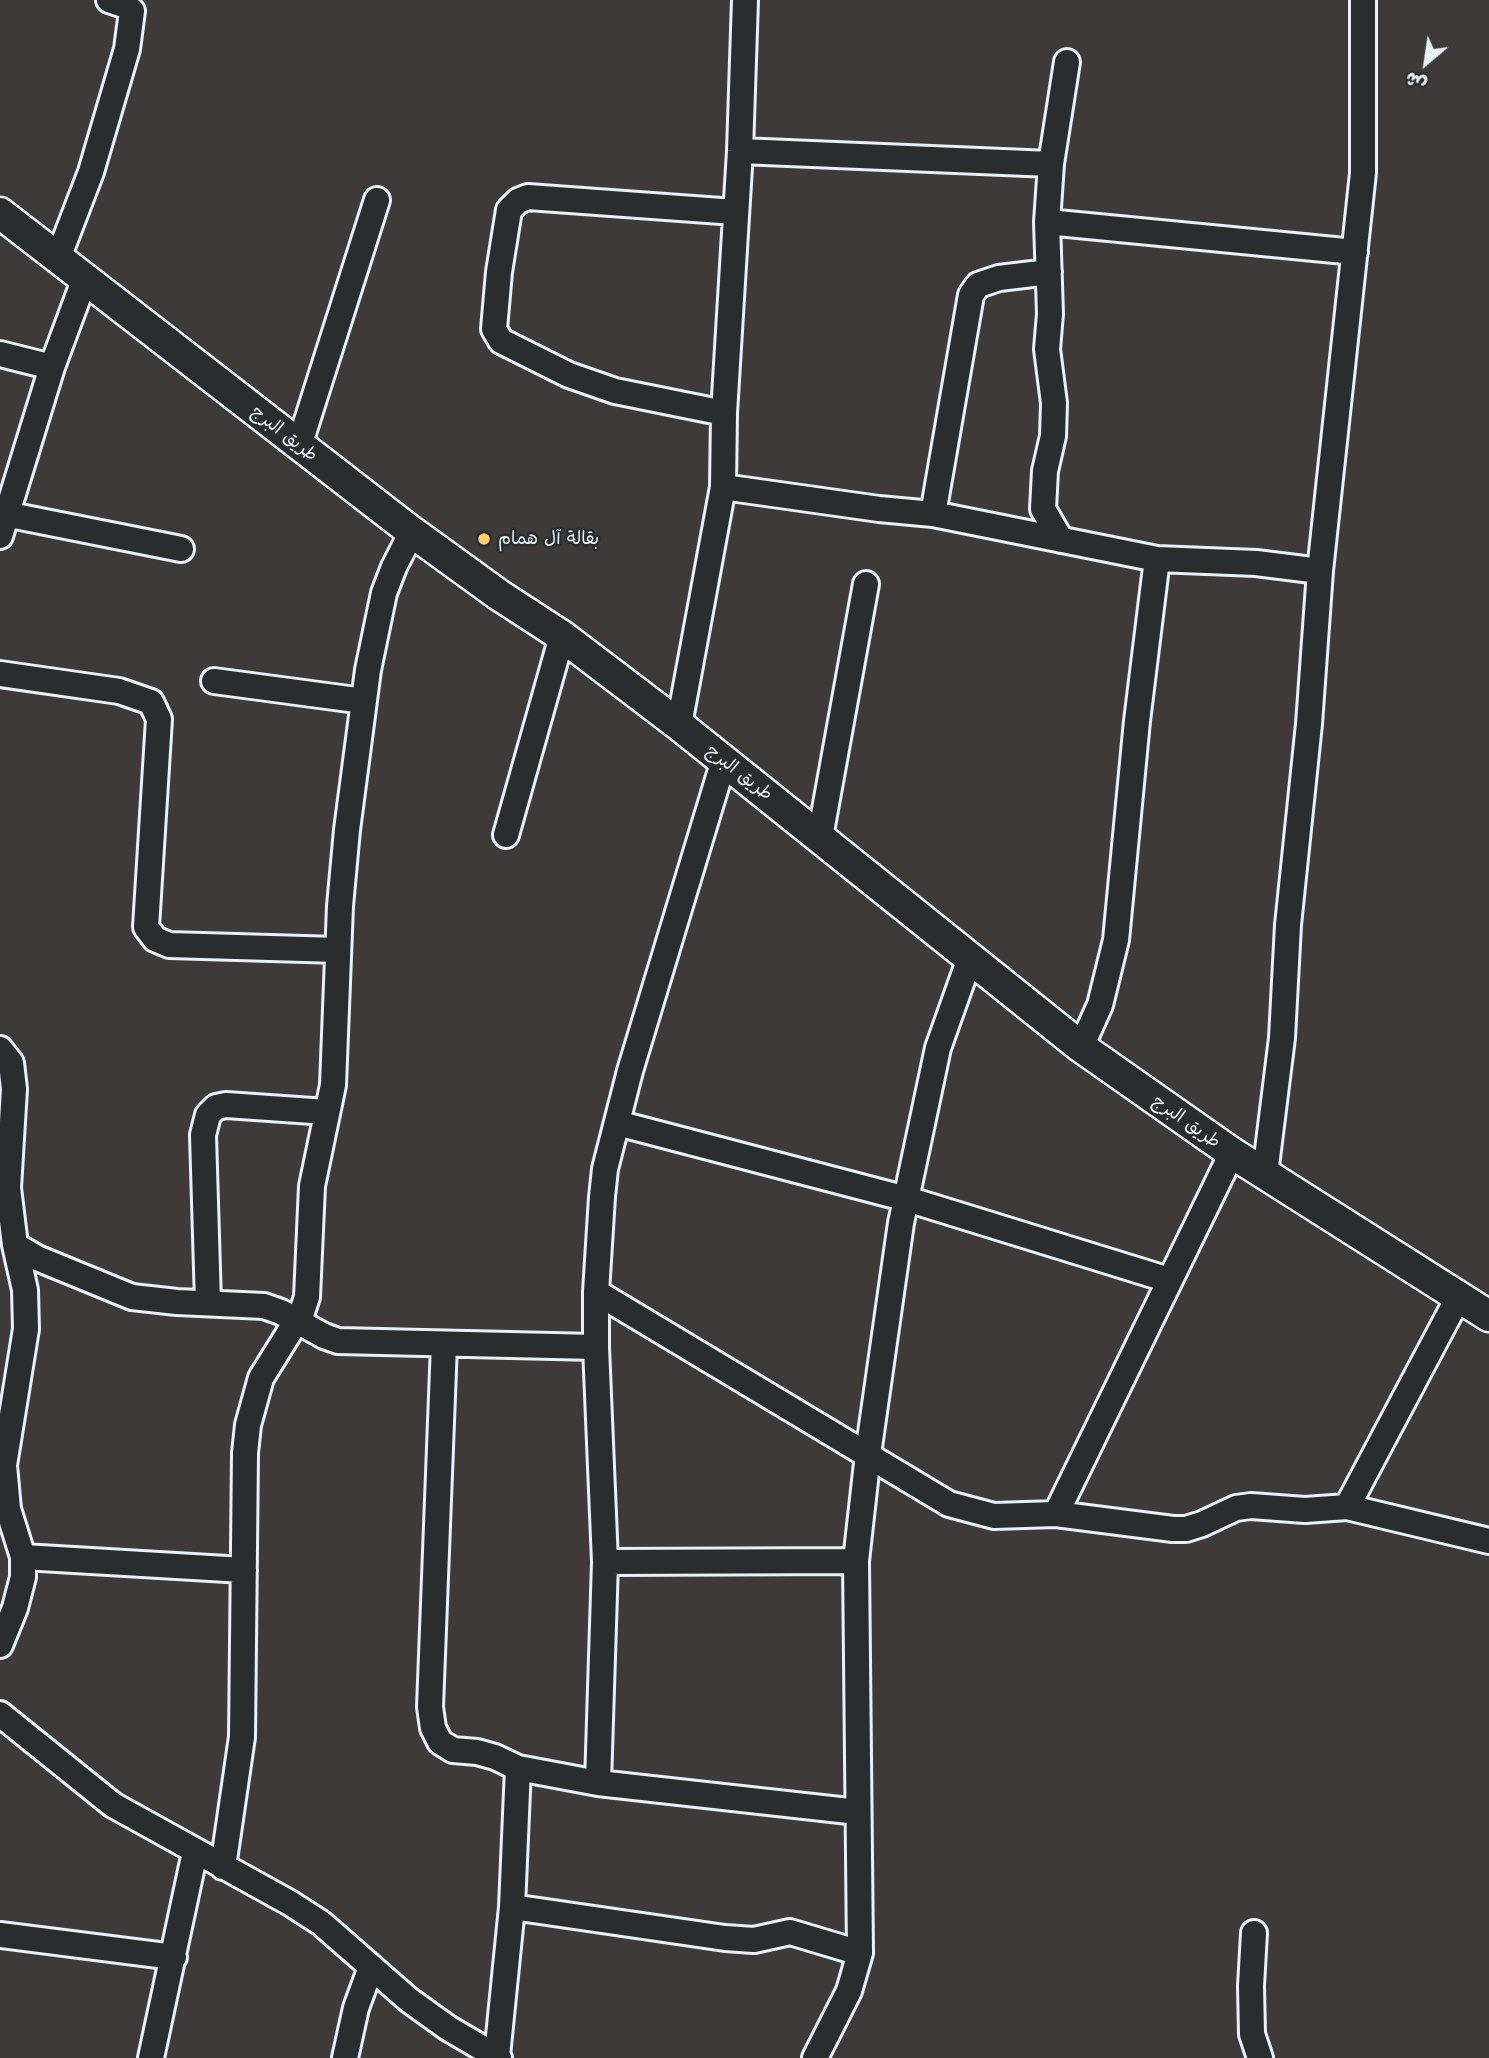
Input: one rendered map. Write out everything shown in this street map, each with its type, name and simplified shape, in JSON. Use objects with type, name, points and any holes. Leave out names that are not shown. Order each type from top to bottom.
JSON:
[{"type":"street","points":[[58,258],[91,172],[127,49],[132,11],[127,6],[109,0]]},
{"type":"street","points":[[679,725],[723,487],[724,413],[740,151],[745,0]]},
{"type":"street","points":[[1265,1174],[1282,1038],[1288,925],[1309,724],[1320,571],[1363,173],[1363,0]]},
{"type":"street","points":[[1061,540],[1043,509],[1045,471],[1053,436],[1055,403],[1047,349],[1050,314],[1047,222],[1051,164],[1067,62]]},
{"type":"street","points":[[740,151],[1051,164]]},
{"type":"street","points":[[724,413],[615,391],[569,375],[501,341],[494,329],[499,272],[509,210],[518,201],[528,197],[735,212]]},
{"type":"street","points":[[299,446],[377,200]]},
{"type":"street","name":"طريق البرج","points":[[0,213],[412,532],[499,595],[562,636],[679,725],[1081,1047],[1232,1153],[1489,1316]]},
{"type":"street","points":[[1047,222],[1355,252]]},
{"type":"street","points":[[933,514],[971,295],[978,285],[999,278],[1049,272]]},
{"type":"street","points":[[85,278],[52,367],[2,521],[181,549]]},
{"type":"street","points":[[0,354],[52,367]]},
{"type":"street","points":[[723,487],[933,514],[1157,559],[1256,563],[1320,571]]},
{"type":"street","points":[[223,1867],[242,1737],[245,1453],[248,1425],[261,1378],[297,1321],[307,1297],[312,1186],[333,1085],[338,950],[347,830],[364,701],[384,593],[412,532]]},
{"type":"street","points":[[1081,1047],[1100,1005],[1116,940],[1133,762],[1157,559]]},
{"type":"street","points":[[820,837],[866,584]]},
{"type":"street","points":[[506,835],[562,636]]},
{"type":"street","points":[[0,674],[119,691],[151,702],[159,719],[146,927],[155,939],[169,945],[338,950]]},
{"type":"street","points":[[214,681],[364,701]]},
{"type":"street","points":[[598,1783],[605,1562],[596,1292],[605,1169],[630,1071],[724,760]]},
{"type":"street","points":[[815,2058],[849,1991],[860,1953],[856,1561],[868,1454],[907,1199],[938,1048],[970,958]]},
{"type":"street","points":[[0,1049],[10,1063],[14,1089],[8,1188],[15,1245],[25,1290],[26,1329],[4,1465],[8,1509],[23,1557],[23,1577],[15,1608],[0,1645]]},
{"type":"street","points":[[208,1303],[203,1135],[208,1115],[216,1107],[226,1105],[327,1112]]},
{"type":"street","points":[[617,1123],[907,1199],[1169,1280]]},
{"type":"street","points":[[1056,1514],[1232,1153]]},
{"type":"street","points":[[15,1245],[37,1258],[132,1297],[264,1306],[338,1341],[596,1347]]},
{"type":"street","points":[[596,1292],[949,1504],[994,1516],[1056,1514],[1186,1529],[1236,1508],[1251,1506],[1305,1510],[1347,1507],[1489,1541]]},
{"type":"street","points":[[1347,1507],[1458,1298]]},
{"type":"street","points":[[444,1344],[430,1707],[433,1728],[440,1742],[453,1749],[477,1752],[517,1768],[598,1783],[858,1812]]},
{"type":"street","points":[[23,1557],[244,1570]]},
{"type":"street","points":[[605,1562],[856,1561]]},
{"type":"street","points":[[0,1714],[113,1805],[321,1923],[409,2000],[498,2057],[512,1908],[517,1768]]},
{"type":"street","points":[[151,2058],[195,1852]]},
{"type":"street","points":[[512,1908],[725,1938],[754,1940],[790,1931],[860,1953]]},
{"type":"street","points":[[1254,1933],[1252,2034],[1260,2058]]},
{"type":"street","points":[[0,1934],[174,1957]]},
{"type":"street","points":[[345,2058],[356,2008],[371,1967]]},
{"type":"place","name":"بقالة آل همام","points":[[484,539]]}]
